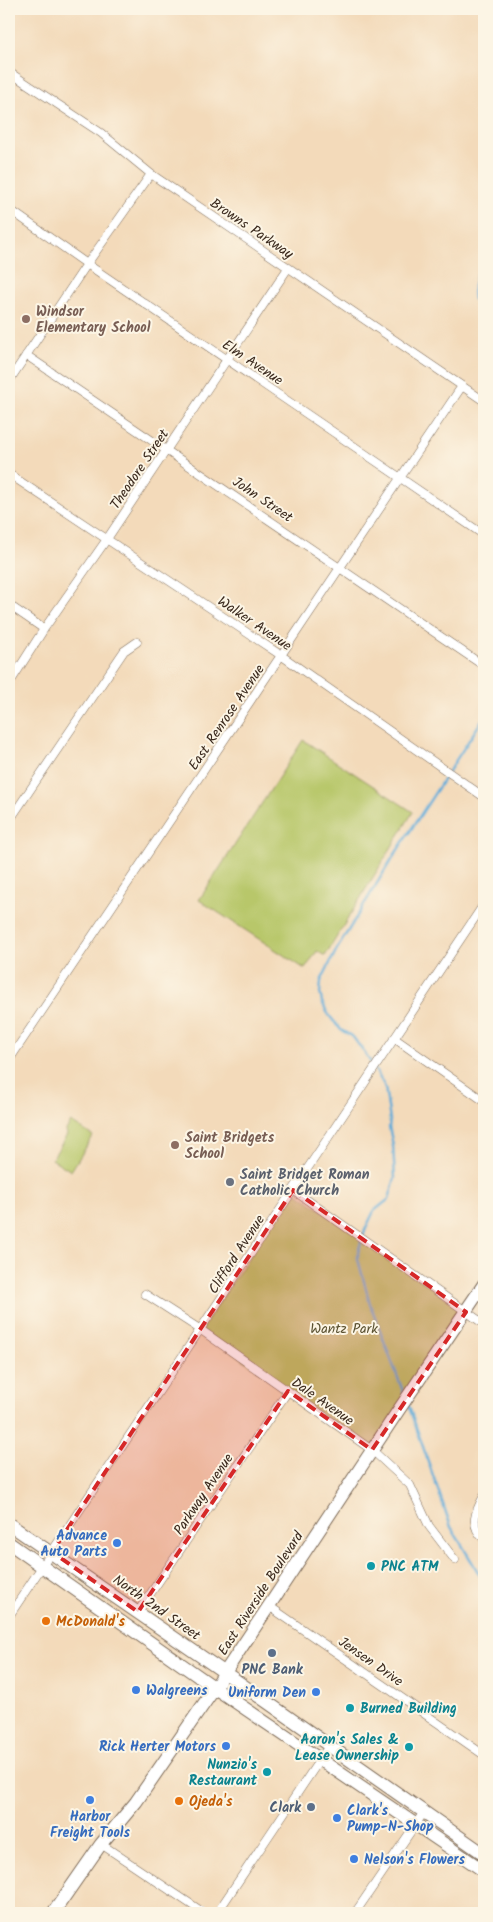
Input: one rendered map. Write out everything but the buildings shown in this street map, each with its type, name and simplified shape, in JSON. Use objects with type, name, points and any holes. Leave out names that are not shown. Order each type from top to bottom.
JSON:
[{"type":"main road","name":"East Riverside Boulevard","points":[[53,1913],[101,1844],[136,1802],[215,1688],[398,1410],[484,1284]]},
{"type":"main road","name":"North 2nd Street","points":[[9,1524],[225,1672],[484,1854]]},
{"type":"main road","points":[[9,1543],[215,1688],[484,1871]]},
{"type":"main road","points":[[101,1608],[111,1593]]},
{"type":"street","name":"Browns Parkway","points":[[9,72],[101,133],[152,174],[484,401]]},
{"type":"street","points":[[9,381],[87,264],[152,174]]},
{"type":"street","name":"Elm Avenue","points":[[9,209],[484,535]]},
{"type":"street","name":"Theodore Street","points":[[9,684],[44,629],[107,539],[288,268]]},
{"type":"street","name":"John Street","points":[[26,355],[484,666]]},
{"type":"street","name":"East Renrose Avenue","points":[[9,1060],[462,386]]},
{"type":"street","name":"Walker Avenue","points":[[9,474],[282,656],[484,797]]},
{"type":"street","points":[[9,605],[44,629]]},
{"type":"street","points":[[9,821],[124,651],[137,642]]},
{"type":"street","name":"Clifford Avenue","points":[[9,1616],[484,904]]},
{"type":"street","points":[[394,1038],[484,1100]]},
{"type":"street","points":[[293,1190],[484,1324]]},
{"type":"street","name":"Dale Avenue","points":[[144,1294],[201,1330],[372,1450],[410,1485],[430,1526],[455,1560]]},
{"type":"street","name":"Parkway Avenue","points":[[138,1612],[288,1391]]},
{"type":"street","points":[[484,1496],[475,1513],[474,1524],[484,1539]]},
{"type":"street","name":"Jensen Drive","points":[[269,1606],[484,1754]]},
{"type":"street","points":[[217,1913],[329,1746]]},
{"type":"street","points":[[355,1913],[424,1812]]},
{"type":"street","points":[[101,1844],[204,1913]]},
{"type":"highlighted area","points":[[293,1190],[466,1312],[372,1450],[288,1391],[138,1612],[52,1552]]},
{"type":"green space","points":[[303,740],[413,812],[325,956],[317,951],[305,969],[199,900]]},
{"type":"green space","points":[[71,1122],[93,1136],[71,1171],[52,1159],[67,1135],[66,1130]]},
{"type":"green space","name":"Wantz Park","points":[[293,1190],[466,1312],[372,1450],[201,1330]]},
{"type":"waterway","points":[[484,262],[477,275],[473,289],[475,303],[484,314]]},
{"type":"waterway","points":[[404,1394],[370,1304],[358,1259],[358,1252],[365,1230],[374,1211],[389,1199],[395,1178],[393,1145],[389,1127],[390,1120],[385,1087],[369,1059],[353,1037],[341,1030],[328,1014],[320,993],[321,981],[337,949],[390,862],[484,717]]},
{"type":"waterway","points":[[408,1404],[451,1527],[484,1582]]},
{"type":"place","name":"Windsor Elementary School","points":[[26,319]]},
{"type":"place","name":"Saint Bridgets School","points":[[175,1145]]},
{"type":"place","name":"Saint Bridget Roman Catholic Church","points":[[230,1182]]},
{"type":"place","name":"Advance Auto Parts","points":[[117,1543]]},
{"type":"place","name":"PNC ATM","points":[[371,1566]]},
{"type":"place","name":"McDonald's","points":[[46,1621]]},
{"type":"place","name":"PNC Bank","points":[[272,1653]]},
{"type":"place","name":"Walgreens","points":[[136,1690]]},
{"type":"place","name":"Uniform Den","points":[[316,1692]]},
{"type":"place","name":"Burned Building","points":[[350,1708]]},
{"type":"place","name":"Rick Herter Motors","points":[[226,1746]]},
{"type":"place","name":"Aaron's Sales & Lease Ownership","points":[[409,1747]]},
{"type":"place","name":"Nunzio's Restaurant","points":[[267,1772]]},
{"type":"place","name":"Harbor Freight Tools","points":[[90,1800]]},
{"type":"place","name":"Ojeda's","points":[[179,1801]]},
{"type":"place","name":"Clark","points":[[311,1807]]},
{"type":"place","name":"Clark's Pump-N-Shop","points":[[337,1818]]},
{"type":"place","name":"Nelson's Flowers","points":[[354,1859]]}]
